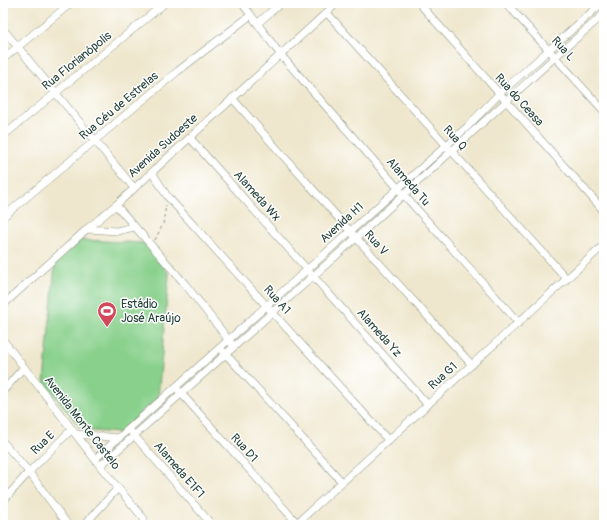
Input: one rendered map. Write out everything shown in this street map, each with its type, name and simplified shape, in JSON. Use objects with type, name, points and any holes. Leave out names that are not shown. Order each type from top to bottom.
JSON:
[{"type":"street","points":[[3,59],[70,3]]},
{"type":"street","name":"Rua Florianópolis","points":[[3,136],[165,3]]},
{"type":"street","name":"Alameda Tu","points":[[242,3],[280,54],[404,195],[520,323]]},
{"type":"street","points":[[258,23],[281,3]]},
{"type":"street","name":"Avenida Sudoeste","points":[[3,305],[87,229],[116,205],[337,3]]},
{"type":"street","name":"Rua do Ceasa","points":[[419,3],[604,211]]},
{"type":"street","name":"Rua L","points":[[506,3],[604,111]]},
{"type":"street","points":[[598,4],[604,13]]},
{"type":"street","name":"Avenida H1","points":[[96,459],[466,126],[598,4]]},
{"type":"street","name":"Rua Q","points":[[327,13],[567,279]]},
{"type":"street","name":"Avenida H1","points":[[100,466],[314,276],[604,13]]},
{"type":"street","name":"Rua Céu de Estrelas","points":[[3,217],[178,71],[251,15]]},
{"type":"street","points":[[3,29],[134,188]]},
{"type":"street","name":"Rua V","points":[[232,98],[356,238],[472,365]]},
{"type":"street","name":"Alameda Wx","points":[[190,138],[314,276]]},
{"type":"street","name":"Rua A1","points":[[152,172],[167,196],[389,441]]},
{"type":"street","points":[[116,205],[185,284],[234,346]]},
{"type":"street","points":[[87,229],[117,232],[134,227]]},
{"type":"street","name":"Rua G1","points":[[297,523],[520,323],[604,245]]},
{"type":"street","name":"Alameda Yz","points":[[314,276],[428,405]]},
{"type":"street","name":"Avenida Monte Castelo","points":[[3,340],[144,522]]},
{"type":"street","points":[[219,347],[342,482]]},
{"type":"street","points":[[3,391],[24,367]]},
{"type":"street","name":"Rua D1","points":[[175,387],[297,523]]},
{"type":"street","name":"Alameda E1F1","points":[[128,429],[212,525]]},
{"type":"street","points":[[74,432],[119,438]]},
{"type":"street","name":"Rua E","points":[[3,501],[29,472],[74,432]]},
{"type":"street","points":[[3,442],[29,472],[68,525]]},
{"type":"street","points":[[84,525],[118,488]]},
{"type":"path","points":[[152,247],[163,224],[167,196]]},
{"type":"green space","name":"Estádio José Araújo","points":[[81,240],[146,243],[169,274],[158,398],[118,433],[82,430],[44,382],[55,264]]},
{"type":"place","name":"Estádio José Araújo","points":[[107,328]]}]
